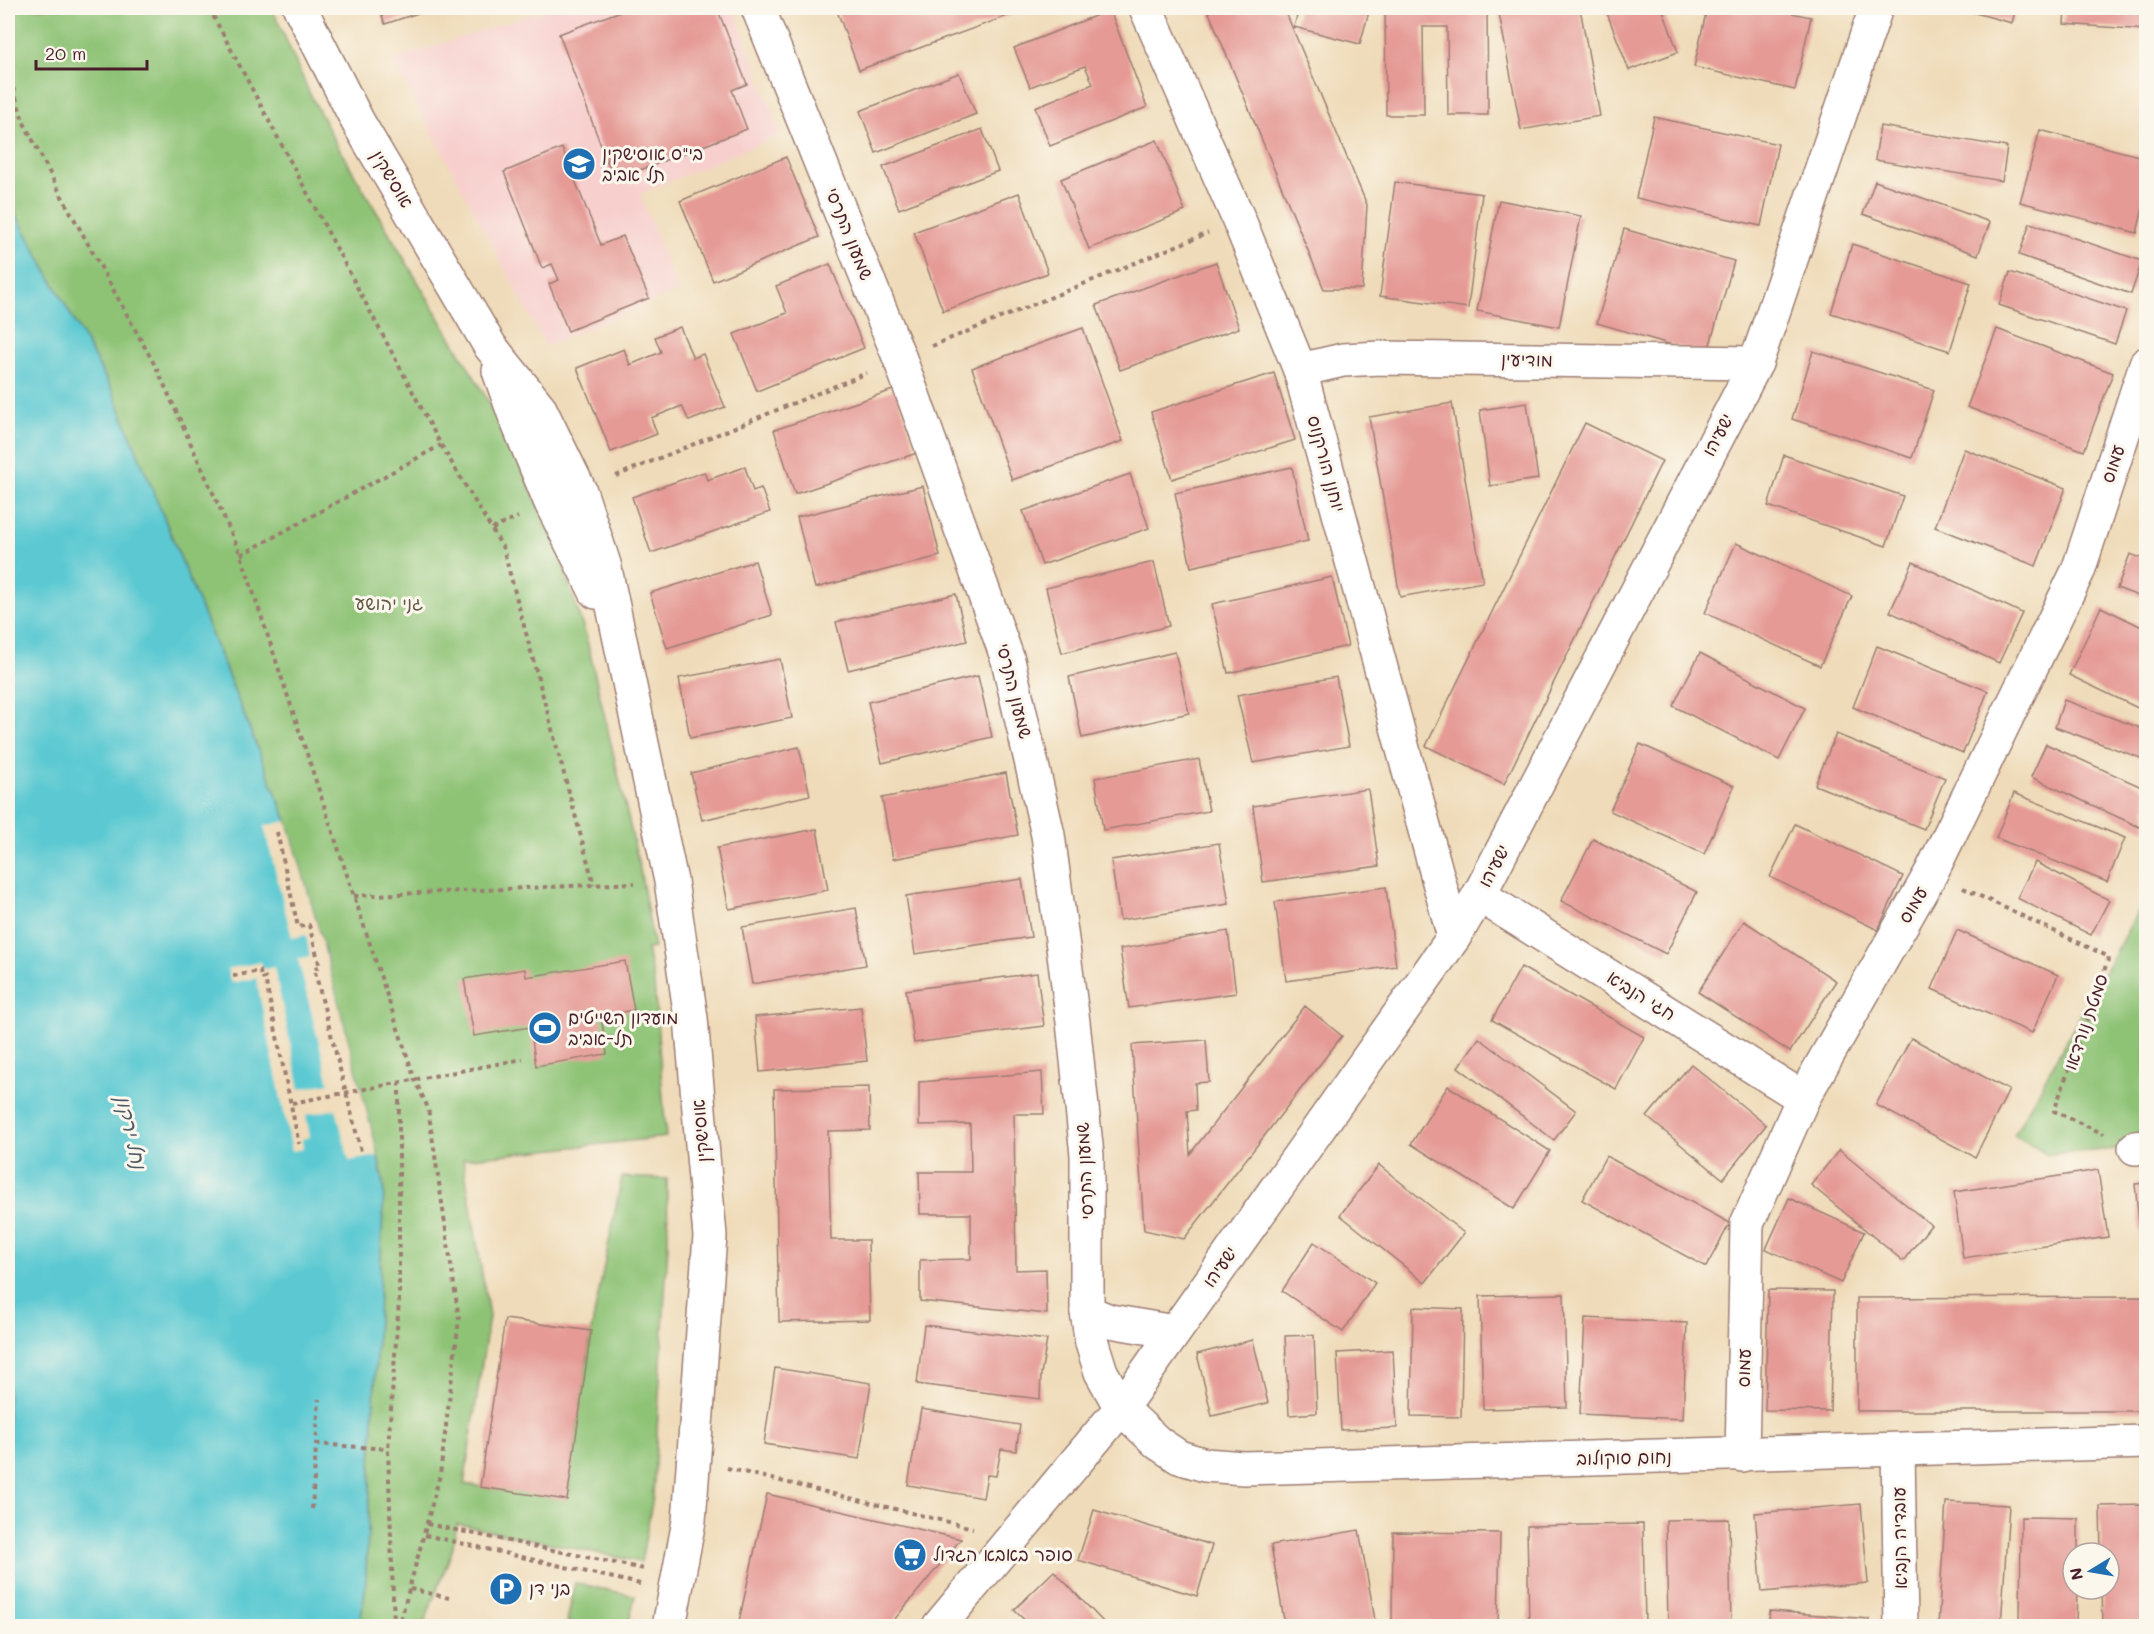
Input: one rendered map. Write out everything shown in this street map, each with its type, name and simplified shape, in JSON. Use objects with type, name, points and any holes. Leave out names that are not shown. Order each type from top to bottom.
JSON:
[{"type":"street","name":"אוסישקין","points":[[300,8],[358,123],[490,346],[539,407],[580,491],[604,564],[672,881],[691,1018],[710,1236],[689,1521],[669,1626]]},
{"type":"street","name":"שמעון התרסי","points":[[758,8],[900,359],[1008,660],[1048,835],[1073,1022],[1087,1155],[1087,1312],[1092,1343],[1101,1372],[1121,1408]]},
{"type":"street","name":"יוחנן הורקנוס","points":[[1146,8],[1239,220],[1300,370],[1454,937]]},
{"type":"street","name":"ישעיהו","points":[[953,1621],[1012,1538],[1121,1408],[1454,937],[1479,895],[1756,363],[1876,8]]},
{"type":"street","name":"מודיעין","points":[[1300,370],[1343,360],[1380,358],[1756,363]]},
{"type":"street","name":"עמוס","points":[[1742,1455],[1747,1224],[1803,1098],[1931,873],[2078,571],[2146,364]]},
{"type":"street","name":"חגי הנביא","points":[[1479,895],[1803,1098]]},
{"type":"street","points":[[1087,1312],[1110,1322],[1174,1332]]},
{"type":"street","name":"נחום סוקולוב","points":[[1121,1408],[1165,1448],[1179,1457],[1205,1465],[1244,1468],[2146,1442]]},
{"type":"street","name":"עובדיה הנביא","points":[[1898,1450],[1901,1626]]},
{"type":"path","points":[[209,8],[441,445],[503,548],[594,885]]},
{"type":"path","points":[[8,71],[23,121],[158,370],[241,555],[415,1080],[428,1108],[459,1319],[440,1475],[399,1626]]},
{"type":"path","points":[[241,555],[441,445]]},
{"type":"path","points":[[492,529],[520,516]]},
{"type":"path","points":[[277,832],[298,927],[309,925],[320,967],[314,968],[361,1151]]},
{"type":"path","name":"סמטת נורדאו","points":[[1931,873],[2109,957],[2054,1111],[2141,1147]]},
{"type":"path","points":[[354,896],[672,881]]},
{"type":"path","points":[[233,976],[260,971],[261,979],[265,978],[299,1144]]},
{"type":"path","points":[[291,1103],[523,1059]]},
{"type":"path","points":[[394,1626],[388,1449],[399,1301],[399,1083]]},
{"type":"path","points":[[312,1509],[319,1399]]},
{"type":"path","points":[[316,1444],[388,1449]]},
{"type":"path","points":[[694,1460],[1012,1538]]},
{"type":"path","points":[[428,1524],[677,1584]]},
{"type":"path","points":[[425,1535],[677,1584]]},
{"type":"path","points":[[410,1589],[449,1599]]},
{"type":"shaded area","name":"בי\"ס אוסישקין תל אביב","points":[[550,8],[733,8],[781,134],[640,194],[678,291],[546,346],[393,60]]},
{"type":"green space","name":"גני יהושע","points":[[8,8],[272,8],[308,90],[337,145],[482,390],[511,444],[555,542],[586,636],[640,869],[654,948],[647,949],[654,983],[666,1137],[463,1159],[489,1316],[464,1484],[567,1499],[591,1331],[622,1177],[667,1179],[668,1243],[653,1497],[641,1562],[457,1524],[452,1551],[423,1626],[359,1626],[365,1592],[384,1188],[378,1156],[323,945],[287,821],[113,392],[8,200]]},
{"type":"green space","points":[[2146,897],[2146,1147],[2048,1154],[2014,1135]]},
{"type":"green space","points":[[575,1583],[635,1596],[628,1626],[588,1626],[567,1622]]},
{"type":"water","name":"נחל ירקון","points":[[8,200],[113,392],[287,821],[323,945],[378,1156],[384,1188],[365,1592],[359,1626],[8,1626]]},
{"type":"pier","points":[[287,821],[323,945],[378,1156],[349,1161],[336,1109],[306,1115],[310,1137],[302,1139],[303,1149],[292,1151],[256,978],[231,983],[227,969],[261,962],[263,969],[274,967],[300,1089],[329,1083],[298,959],[310,956],[306,935],[292,938],[264,826]]},
{"type":"building","points":[[379,8],[433,8],[385,24]]},
{"type":"building","points":[[629,8],[717,8],[747,84],[732,90],[747,129],[614,180],[559,34]]},
{"type":"building","points":[[836,8],[1029,8],[859,70]]},
{"type":"building","points":[[1207,8],[1284,8],[1367,205],[1362,289],[1324,289]]},
{"type":"building","points":[[1299,8],[1370,8],[1360,44],[1294,27]]},
{"type":"building","points":[[1385,8],[1487,8],[1488,115],[1448,115],[1447,27],[1423,27],[1424,115],[1386,115]]},
{"type":"building","points":[[1498,8],[1580,8],[1600,116],[1521,130]]},
{"type":"building","points":[[1605,8],[1662,8],[1678,52],[1629,70]]},
{"type":"building","points":[[1707,8],[1767,8],[1811,17],[1795,90],[1694,67]]},
{"type":"building","points":[[1957,8],[2016,8],[2012,23]]},
{"type":"building","points":[[2065,8],[2146,8],[2146,30],[2064,24]]},
{"type":"building","points":[[1110,10],[1147,107],[1050,146],[1035,107],[1093,84],[1085,66],[1030,87],[1014,48]]},
{"type":"building","points":[[959,73],[976,114],[876,153],[860,111]]},
{"type":"building","points":[[1654,117],[1778,144],[1761,226],[1636,198]]},
{"type":"building","points":[[1880,126],[2007,147],[2002,181],[1875,160]]},
{"type":"building","points":[[982,129],[998,171],[899,209],[883,167]]},
{"type":"building","points":[[2040,130],[2146,158],[2146,196],[2137,233],[2020,202]]},
{"type":"building","points":[[1157,140],[1185,211],[1089,249],[1061,179]]},
{"type":"building","points":[[562,148],[601,245],[623,236],[649,298],[568,331],[549,284],[559,280],[552,264],[542,268],[504,172]]},
{"type":"building","points":[[786,157],[819,237],[713,281],[680,201]]},
{"type":"building","points":[[1875,181],[1990,222],[1978,255],[1863,214]]},
{"type":"building","points":[[1395,182],[1482,194],[1468,308],[1380,296]]},
{"type":"building","points":[[1019,193],[1048,273],[943,311],[914,232]]},
{"type":"building","points":[[1499,200],[1581,216],[1559,327],[1477,311]]},
{"type":"building","points":[[2030,223],[2142,261],[2131,294],[2019,255]]},
{"type":"building","points":[[1624,229],[1734,261],[1707,355],[1597,323]]},
{"type":"building","points":[[1852,244],[1971,283],[1950,351],[1831,313]]},
{"type":"building","points":[[1216,262],[1239,328],[1120,370],[1096,305]]},
{"type":"building","points":[[830,264],[864,348],[757,391],[734,334],[787,313],[776,286]]},
{"type":"building","points":[[2010,272],[2126,311],[2115,344],[1999,305]]},
{"type":"building","points":[[680,327],[693,358],[703,354],[725,407],[689,421],[682,406],[651,418],[657,434],[611,452],[577,368],[624,349],[630,365],[661,352],[655,337]]},
{"type":"building","points":[[1083,328],[1123,441],[1012,480],[972,368]]},
{"type":"building","points":[[1997,329],[2113,373],[2084,451],[1967,407]]},
{"type":"building","points":[[1813,351],[1934,390],[1912,458],[1792,419]]},
{"type":"building","points":[[1274,373],[1295,440],[1172,479],[1151,412]]},
{"type":"building","points":[[896,389],[917,453],[795,494],[774,430]]},
{"type":"building","points":[[1452,403],[1483,582],[1400,597],[1369,417]]},
{"type":"building","points":[[1527,403],[1538,479],[1490,486],[1480,410]]},
{"type":"building","points":[[1585,423],[1662,461],[1504,784],[1426,746]]},
{"type":"building","points":[[1964,449],[2066,488],[2036,566],[1935,527]]},
{"type":"building","points":[[1784,455],[1903,496],[1886,546],[1768,506]]},
{"type":"building","points":[[745,467],[753,491],[761,488],[770,512],[651,553],[632,497],[704,472],[707,480]]},
{"type":"building","points":[[1292,467],[1308,541],[1191,567],[1175,493]]},
{"type":"building","points":[[1130,474],[1149,528],[1042,565],[1023,511]]},
{"type":"building","points":[[923,486],[940,556],[815,588],[797,517]]},
{"type":"building","points":[[1736,543],[1852,596],[1820,666],[1705,613]]},
{"type":"building","points":[[2130,554],[2146,560],[2146,599],[2117,588]]},
{"type":"building","points":[[755,561],[772,615],[667,648],[650,593]]},
{"type":"building","points":[[1154,562],[1169,626],[1062,653],[1046,588]]},
{"type":"building","points":[[1913,562],[2022,613],[1999,663],[1890,612]]},
{"type":"building","points":[[1332,577],[1348,646],[1228,673],[1212,604]]},
{"type":"building","points":[[956,594],[967,641],[848,670],[836,622]]},
{"type":"building","points":[[2101,607],[2146,629],[2146,712],[2069,675]]},
{"type":"building","points":[[1877,646],[1988,691],[1963,753],[1853,707]]},
{"type":"building","points":[[1175,652],[1189,713],[1082,738],[1069,677]]},
{"type":"building","points":[[1700,653],[1805,708],[1779,760],[1673,706]]},
{"type":"building","points":[[780,659],[792,718],[690,738],[679,678]]},
{"type":"building","points":[[978,676],[992,737],[882,763],[868,702]]},
{"type":"building","points":[[1336,677],[1349,746],[1253,763],[1237,695]]},
{"type":"building","points":[[2064,700],[2146,730],[2146,760],[2055,727]]},
{"type":"building","points":[[1836,734],[1945,778],[1924,829],[1815,785]]},
{"type":"building","points":[[1640,744],[1734,786],[1704,854],[1610,811]]},
{"type":"building","points":[[2046,744],[2146,789],[2146,830],[2031,777]]},
{"type":"building","points":[[799,747],[810,795],[702,820],[691,773]]},
{"type":"building","points":[[1199,759],[1209,811],[1103,830],[1095,778]]},
{"type":"building","points":[[1006,773],[1018,835],[893,859],[882,798]]},
{"type":"building","points":[[1368,789],[1379,866],[1263,882],[1253,806]]},
{"type":"building","points":[[2014,793],[2125,838],[2107,882],[1996,838]]},
{"type":"building","points":[[1795,824],[1903,876],[1878,930],[1770,877]]},
{"type":"building","points":[[817,829],[828,890],[729,909],[717,848]]},
{"type":"building","points":[[1593,839],[1697,892],[1666,954],[1561,901]]},
{"type":"building","points":[[1219,843],[1229,904],[1120,920],[1111,860]]},
{"type":"building","points":[[2035,862],[2109,900],[2091,935],[2017,898]]},
{"type":"building","points":[[1022,879],[1031,937],[915,954],[906,896]]},
{"type":"building","points":[[1386,887],[1396,966],[1286,981],[1275,902]]},
{"type":"building","points":[[856,908],[866,965],[752,984],[742,927]]},
{"type":"building","points":[[1744,921],[1836,981],[1790,1052],[1698,992]]},
{"type":"building","points":[[1957,930],[2058,975],[2032,1033],[1932,989]]},
{"type":"building","points":[[1228,931],[1236,993],[1129,1008],[1120,949]]},
{"type":"building","points":[[625,961],[634,1010],[601,1016],[607,1054],[536,1066],[530,1027],[474,1036],[464,979],[525,969],[526,977]]},
{"type":"building","points":[[1521,967],[1644,1037],[1616,1089],[1492,1020]]},
{"type":"building","points":[[1037,973],[1044,1026],[914,1043],[906,990]]},
{"type":"building","points":[[1305,1006],[1342,1036],[1184,1239],[1144,1230],[1132,1045],[1206,1040],[1209,1082],[1195,1083],[1196,1110],[1187,1111],[1190,1154]]},
{"type":"building","points":[[861,1007],[867,1061],[760,1072],[755,1017]]},
{"type":"building","points":[[1479,1038],[1576,1111],[1554,1140],[1458,1067]]},
{"type":"building","points":[[1911,1038],[2009,1090],[1975,1157],[1876,1105]]},
{"type":"building","points":[[1691,1064],[1766,1125],[1723,1179],[1647,1117]]},
{"type":"building","points":[[1042,1072],[1044,1114],[1014,1114],[1016,1270],[1046,1269],[1047,1314],[920,1301],[920,1260],[971,1259],[971,1214],[920,1214],[919,1172],[971,1172],[970,1124],[919,1125],[919,1082]]},
{"type":"building","points":[[1448,1086],[1550,1151],[1514,1209],[1411,1144]]},
{"type":"building","points":[[869,1087],[870,1130],[828,1131],[831,1240],[868,1240],[870,1320],[779,1322],[774,1089]]},
{"type":"building","points":[[1839,1150],[1931,1225],[1903,1261],[1811,1185]]},
{"type":"building","points":[[1606,1156],[1730,1223],[1706,1267],[1582,1200]]},
{"type":"building","points":[[1379,1165],[1464,1233],[1425,1283],[1340,1215]]},
{"type":"building","points":[[2098,1170],[2108,1237],[1963,1258],[1954,1192]]},
{"type":"building","points":[[2146,1183],[2146,1251],[2142,1251],[2135,1184]]},
{"type":"building","points":[[1789,1198],[1864,1232],[1841,1283],[1766,1249]]},
{"type":"building","points":[[1314,1242],[1375,1283],[1343,1332],[1282,1291]]},
{"type":"building","points":[[1768,1290],[1833,1291],[1830,1411],[1765,1410]]},
{"type":"building","points":[[1564,1294],[1567,1407],[1483,1409],[1480,1296]]},
{"type":"building","points":[[2146,1297],[2146,1411],[1857,1411],[1857,1298]]},
{"type":"building","points":[[1413,1307],[1463,1309],[1461,1417],[1411,1416]]},
{"type":"building","points":[[1585,1318],[1687,1323],[1683,1419],[1580,1414]]},
{"type":"building","points":[[505,1319],[591,1331],[567,1500],[480,1487]]},
{"type":"building","points":[[924,1325],[1047,1340],[1041,1374],[1040,1399],[917,1384]]},
{"type":"building","points":[[1314,1335],[1317,1413],[1289,1415],[1285,1336]]},
{"type":"building","points":[[1253,1340],[1268,1403],[1212,1416],[1197,1354]]},
{"type":"building","points":[[1393,1350],[1397,1428],[1341,1430],[1337,1353]]},
{"type":"building","points":[[775,1368],[871,1383],[859,1459],[764,1444]]},
{"type":"building","points":[[921,1409],[1020,1425],[1016,1451],[1001,1449],[996,1476],[987,1475],[983,1498],[908,1485]]},
{"type":"building","points":[[767,1494],[961,1539],[889,1626],[738,1626]]},
{"type":"building","points":[[1946,1502],[2009,1505],[2001,1626],[1938,1626]]},
{"type":"building","points":[[1861,1504],[1868,1583],[1762,1592],[1755,1513]]},
{"type":"building","points":[[2146,1505],[2146,1626],[2103,1626],[2102,1601],[2121,1601],[2121,1541],[2101,1541],[2100,1506]]},
{"type":"building","points":[[1094,1510],[1212,1545],[1197,1596],[1078,1560]]},
{"type":"building","points":[[2021,1517],[2078,1518],[2078,1541],[2061,1541],[2061,1601],[2077,1601],[2076,1626],[2020,1626]]},
{"type":"building","points":[[1729,1519],[1731,1626],[1668,1626],[1666,1520]]},
{"type":"building","points":[[1643,1524],[1645,1626],[1529,1626],[1527,1526]]},
{"type":"building","points":[[1359,1530],[1375,1620],[1337,1626],[1285,1626],[1271,1545]]},
{"type":"building","points":[[1393,1532],[1500,1533],[1498,1626],[1392,1626]]},
{"type":"building","points":[[1054,1571],[1107,1626],[1031,1626],[1014,1610]]},
{"type":"building","points":[[1770,1611],[1869,1619],[1868,1626],[1768,1626]]},
{"type":"place","name":"בי\"ס אוסישקין תל אביב","points":[[579,164]]},
{"type":"place","name":"מועדון השייטים תל-אביב","points":[[545,1028]]},
{"type":"place","name":"סופר באבא הגדול","points":[[910,1555]]},
{"type":"place","name":"בני דן","points":[[506,1589]]}]
